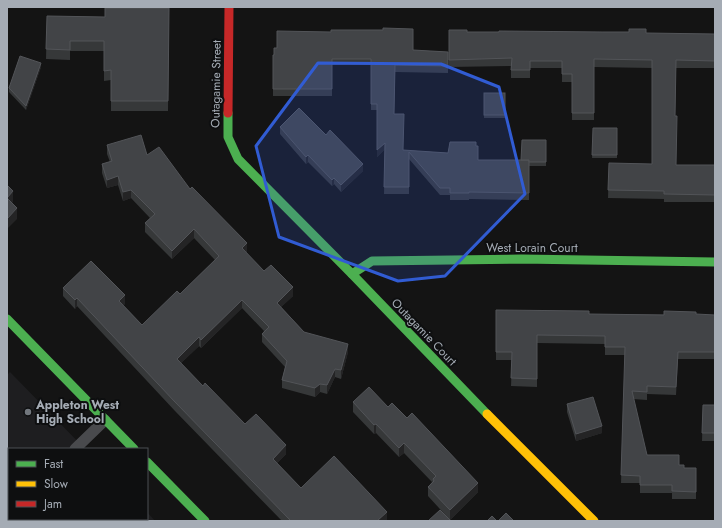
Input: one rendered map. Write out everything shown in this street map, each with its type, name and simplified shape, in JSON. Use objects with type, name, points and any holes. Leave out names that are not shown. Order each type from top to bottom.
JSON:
[{"type":"street","name":"Outagamie Street","points":[[229,7],[228,137],[238,160]]},
{"type":"street","name":"Outagamie Court","points":[[238,160],[352,274],[450,377],[594,521]]},
{"type":"street","name":"West Lorain Court","points":[[352,274],[372,261],[521,259],[715,262]]},
{"type":"street","points":[[7,319],[133,448]]},
{"type":"street","points":[[148,463],[205,521]]},
{"type":"lane","points":[[76,448],[105,420]]},
{"type":"highlighted area","points":[[318,63],[441,64],[499,87],[525,194],[445,276],[398,281],[279,237],[256,146]]},
{"type":"shaded area","name":"Appleton West High School","points":[[10,372],[84,448],[8,448],[8,520],[148,520],[148,513],[155,521],[7,521],[7,375]]},
{"type":"building","points":[[105,8],[169,8],[168,101],[111,101],[111,70],[104,71],[104,41],[70,41],[70,50],[46,49],[47,16],[105,17]]},
{"type":"building","points":[[383,28],[413,29],[413,50],[448,52],[448,66],[395,65],[394,114],[404,114],[403,150],[448,153],[450,142],[476,142],[476,146],[478,146],[478,160],[529,160],[529,193],[450,193],[450,188],[440,188],[409,152],[409,187],[384,187],[385,143],[377,150],[377,104],[371,104],[371,59],[332,59],[332,89],[273,89],[273,55],[274,48],[277,48],[277,31],[331,32],[331,30],[383,30]]},
{"type":"building","points":[[629,29],[646,29],[646,33],[715,34],[715,61],[676,60],[675,116],[677,116],[676,165],[715,165],[715,195],[664,194],[664,191],[608,190],[609,163],[652,164],[652,60],[594,59],[594,113],[572,113],[572,74],[562,74],[562,61],[530,61],[530,70],[511,70],[512,58],[449,60],[449,30],[467,30],[467,32],[629,32]]},
{"type":"building","points":[[20,56],[41,63],[26,106],[9,88]]},
{"type":"building","points":[[484,93],[505,93],[505,115],[484,115]]},
{"type":"building","points":[[299,108],[326,135],[330,130],[363,164],[341,185],[334,178],[332,180],[308,155],[306,157],[280,127]]},
{"type":"building","points":[[593,128],[617,128],[617,155],[592,155]]},
{"type":"building","points":[[141,135],[147,155],[159,147],[190,189],[192,187],[247,243],[242,248],[264,271],[271,265],[293,287],[277,303],[304,332],[348,344],[341,370],[335,369],[327,385],[320,384],[315,388],[282,380],[287,361],[262,334],[269,327],[242,300],[201,340],[199,337],[177,359],[203,386],[205,383],[245,424],[256,414],[286,445],[273,459],[301,488],[334,456],[387,512],[377,521],[291,521],[175,402],[77,298],[75,300],[63,288],[91,261],[125,295],[119,301],[142,325],[177,291],[180,294],[219,256],[194,229],[172,251],[145,223],[155,214],[131,190],[123,192],[118,176],[107,180],[102,164],[112,161],[107,145]]},
{"type":"building","points":[[522,140],[546,140],[546,162],[529,162],[529,160],[521,160]]},
{"type":"building","points":[[7,185],[13,191],[7,198]]},
{"type":"building","points":[[7,198],[17,208],[7,219]]},
{"type":"building","points":[[496,310],[589,311],[589,314],[664,315],[664,311],[696,312],[696,314],[715,315],[715,352],[678,352],[676,387],[647,386],[647,392],[632,391],[647,455],[679,455],[679,465],[684,465],[684,468],[696,468],[696,492],[672,491],[672,485],[640,485],[640,476],[621,475],[625,347],[605,347],[605,336],[537,335],[537,379],[511,378],[512,352],[496,352]]},
{"type":"building","points":[[369,387],[388,407],[392,403],[407,418],[412,413],[478,483],[450,510],[428,487],[434,481],[433,479],[436,476],[404,443],[399,448],[376,424],[374,425],[353,402]]},
{"type":"building","points":[[593,397],[602,426],[576,434],[567,404]]},
{"type":"building","points":[[703,405],[715,405],[715,433],[702,433]]},
{"type":"building","points":[[440,510],[451,521],[428,521]]},
{"type":"building","points":[[506,513],[514,521],[498,521]]},
{"type":"building","points":[[492,516],[497,521],[487,521]]},
{"type":"building","points":[[111,520],[112,521],[53,521]]},
{"type":"traffic: fast","points":[[228,113],[228,137],[238,159],[352,274],[487,414]]},
{"type":"traffic: fast","points":[[352,274],[372,261],[521,259],[715,262]]},
{"type":"traffic: fast","points":[[7,319],[133,448]]},
{"type":"traffic: fast","points":[[148,463],[205,521]]},
{"type":"traffic: slow","points":[[487,414],[594,521]]},
{"type":"traffic: jam","points":[[228,113],[229,7]]},
{"type":"place","name":"Appleton West High School","points":[[28,412]]}]
